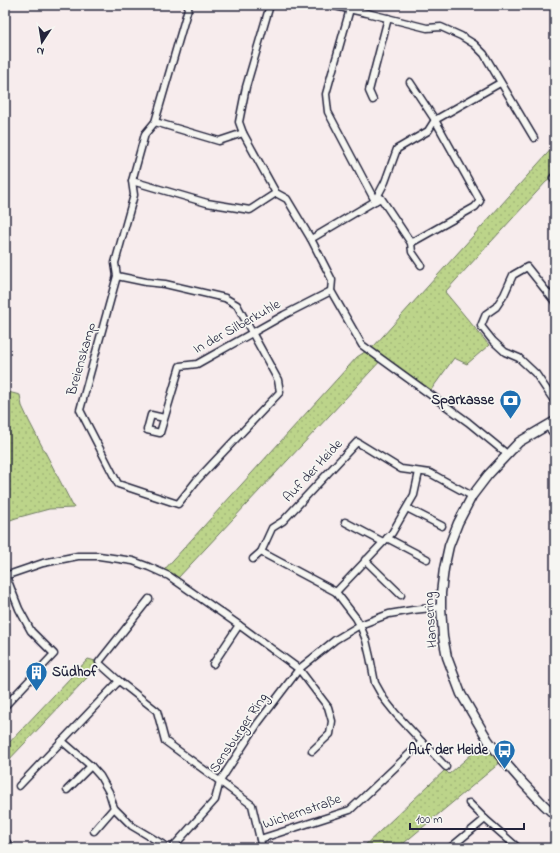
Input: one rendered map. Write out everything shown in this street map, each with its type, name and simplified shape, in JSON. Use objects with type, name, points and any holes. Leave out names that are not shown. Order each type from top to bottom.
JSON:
[{"type":"street","points":[[117,276],[115,263],[134,195],[132,181],[145,134],[155,122],[189,5]]},
{"type":"street","points":[[270,5],[246,87],[239,122],[243,133],[276,193],[288,198],[332,280],[331,291],[362,345],[468,422],[507,454]]},
{"type":"street","points":[[330,5],[427,28],[441,27],[474,44],[484,54],[534,138]]},
{"type":"street","points":[[350,9],[326,94],[328,112],[375,201]]},
{"type":"street","points":[[373,100],[369,90],[388,18]]},
{"type":"street","points":[[410,82],[434,120],[480,201],[476,206],[411,243]]},
{"type":"street","points":[[375,201],[385,182],[397,149],[428,131],[434,120],[500,83]]},
{"type":"street","points":[[155,122],[218,141],[243,133]]},
{"type":"street","points":[[555,176],[553,178],[555,181]]},
{"type":"street","points":[[132,181],[207,203],[250,210],[276,193]]},
{"type":"street","points":[[311,239],[381,198],[411,243],[412,252],[421,265]]},
{"type":"street","points":[[555,302],[527,267],[513,275],[504,295],[496,307],[486,314],[481,326],[493,341],[505,352],[519,358],[536,374],[555,402]]},
{"type":"street","name":"Breienskamp","points":[[117,276],[164,284],[225,298],[237,305],[252,333],[278,380],[280,392],[197,480],[178,504],[118,484],[80,410],[117,276]]},
{"type":"street","name":"In der Silberkuhle","points":[[164,418],[180,366],[197,364],[284,315],[331,291]]},
{"type":"street","name":"Hansering","points":[[555,421],[519,442],[488,475],[472,496],[458,523],[449,546],[444,569],[441,607],[443,637],[447,657],[461,694],[488,740],[503,760],[523,783],[555,815]]},
{"type":"street","points":[[546,426],[555,436]]},
{"type":"street","name":"Auf der Heide","points":[[254,559],[261,552],[272,528],[283,521],[357,442],[401,469],[430,473],[472,496]]},
{"type":"street","points":[[336,592],[392,533],[414,496],[419,472]]},
{"type":"street","points":[[407,508],[442,526]]},
{"type":"street","points":[[345,522],[427,559]]},
{"type":"street","points":[[261,552],[336,592],[360,625],[366,640],[375,683],[384,699],[396,714],[446,767]]},
{"type":"street","points":[[5,706],[54,654],[31,631],[19,609],[5,576],[43,563],[78,556],[100,556],[133,561],[175,580],[299,669],[328,707],[332,721],[330,734],[312,751]]},
{"type":"street","points":[[366,560],[401,595]]},
{"type":"street","name":"Wichernstraße","points":[[149,599],[99,662],[119,681],[157,711],[165,741],[252,804],[262,848]]},
{"type":"street","name":"Sensburger Ring","points":[[172,848],[215,800],[220,781],[258,723],[299,669],[335,640],[360,625],[389,614],[441,607]]},
{"type":"street","points":[[213,664],[239,625]]},
{"type":"street","points":[[19,786],[119,681]]},
{"type":"street","points":[[62,741],[91,766],[100,776],[109,792],[114,808],[132,826],[169,848]]},
{"type":"street","name":"Wichernstraße","points":[[260,839],[350,810],[422,742]]},
{"type":"street","points":[[67,790],[91,766]]},
{"type":"street","points":[[469,803],[518,848]]},
{"type":"street","points":[[94,831],[114,808]]},
{"type":"street","points":[[450,848],[485,819]]},
{"type":"street","points":[[5,840],[11,848]]},
{"type":"green space","points":[[555,145],[555,176],[546,182],[445,292],[489,345],[467,364],[454,358],[431,390],[384,357],[178,578],[164,570],[357,357],[374,346]]},
{"type":"green space","points":[[8,392],[20,395],[22,406],[29,421],[74,508],[49,509],[5,522],[5,397]]},
{"type":"green space","points":[[88,659],[99,662],[100,664],[5,764],[5,747]]},
{"type":"green space","points":[[488,740],[503,760],[495,767],[398,848],[362,848],[445,770],[449,774]]},
{"type":"place","name":"Sparkasse","points":[[510,420]]},
{"type":"place","name":"Südhof","points":[[37,692]]},
{"type":"place","name":"Auf der Heide","points":[[504,770]]}]
